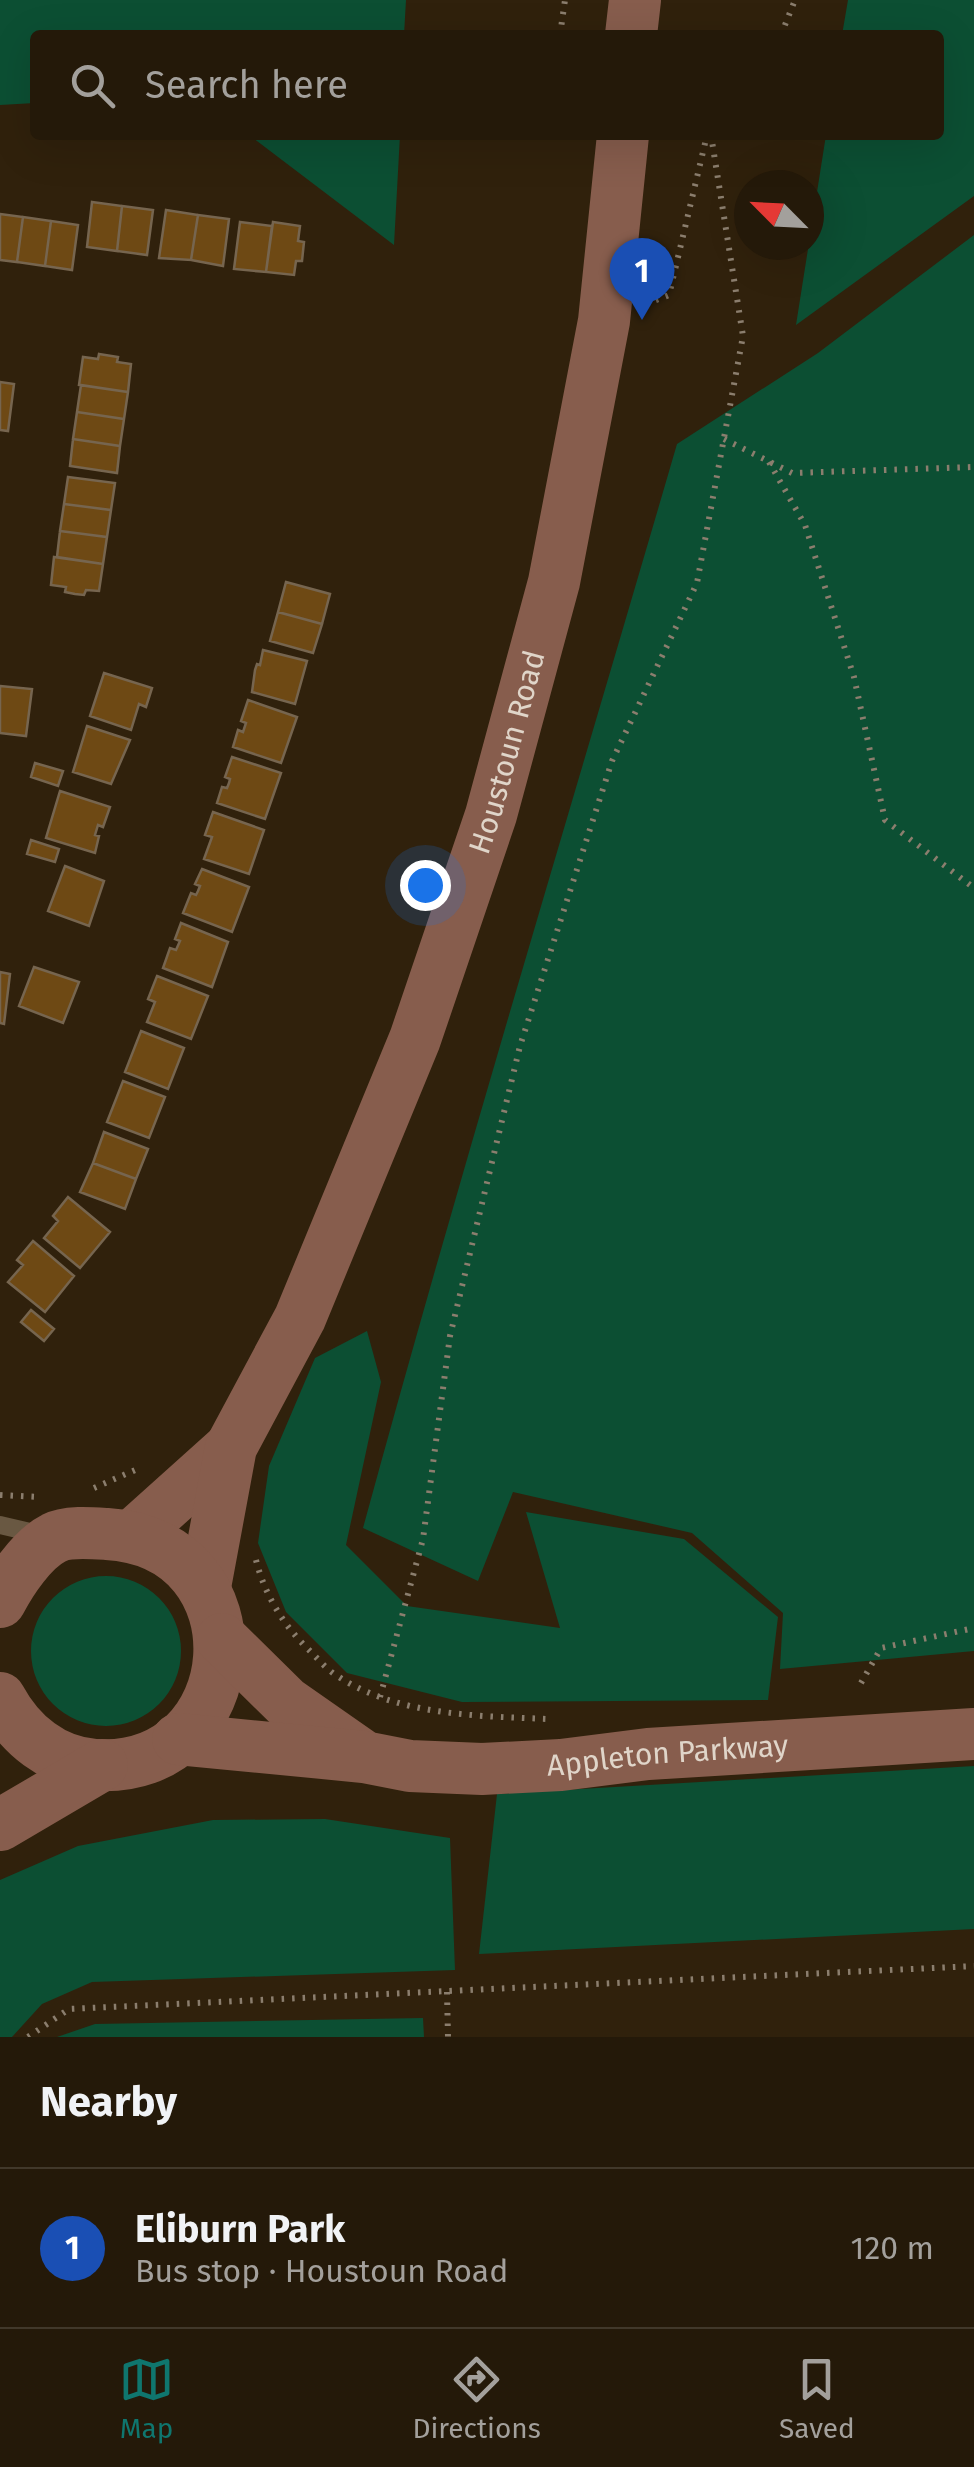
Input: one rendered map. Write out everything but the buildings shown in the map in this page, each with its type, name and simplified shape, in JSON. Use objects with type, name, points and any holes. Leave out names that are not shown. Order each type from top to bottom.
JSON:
[{"type":"street","points":[[632,30],[634,0]]},
{"type":"street","name":"Houstoun Road","points":[[205,1588],[231,1446],[300,1318],[365,1162],[415,1039],[491,815],[554,582],[604,321],[622,140]]},
{"type":"street","name":"Houstoun Road","points":[[133,1535],[231,1446]]},
{"type":"street","points":[[0,1602],[54,1518],[90,1533],[133,1535],[174,1554],[205,1588],[222,1639],[214,1692],[192,1728],[159,1753],[120,1766],[79,1764],[41,1747],[1,1710]]},
{"type":"street","name":"Appleton Parkway","points":[[222,1639],[286,1702],[364,1757]]},
{"type":"street","name":"Appleton Parkway","points":[[178,1739],[364,1757],[410,1766],[482,1769],[560,1765],[648,1754],[974,1734]]},
{"type":"street","points":[[0,1825],[102,1765]]},
{"type":"lane","points":[[0,1524],[54,1518]]},
{"type":"path","points":[[561,30],[565,0]]},
{"type":"path","points":[[782,30],[795,0]]},
{"type":"path","points":[[604,321],[669,295],[708,140]]},
{"type":"path","points":[[380,1697],[423,1539],[450,1336],[520,1046],[612,761],[697,584],[744,336],[710,140]]},
{"type":"path","points":[[724,439],[792,473],[974,467]]},
{"type":"path","points":[[769,462],[805,525],[848,658],[885,820],[974,888]]},
{"type":"path","points":[[89,1490],[142,1466]]},
{"type":"path","points":[[0,1495],[54,1518]]},
{"type":"path","points":[[254,1555],[263,1588],[296,1637],[337,1676],[380,1697],[444,1711],[565,1720]]},
{"type":"path","points":[[861,1682],[880,1648],[974,1628]]},
{"type":"path","points":[[28,2037],[69,2009],[974,1966]]},
{"type":"path","points":[[447,1992],[448,2037]]},
{"type":"green space","points":[[0,0],[406,0],[404,30],[30,30],[30,103],[0,105]]},
{"type":"green space","points":[[848,0],[974,0],[974,196],[796,325],[806,260],[824,260],[824,170],[820,170],[825,140],[944,140],[944,30],[843,30]]},
{"type":"green space","points":[[256,140],[400,140],[394,245]]},
{"type":"green space","points":[[974,235],[974,1651],[780,1669],[783,1613],[692,1533],[513,1492],[478,1581],[363,1528],[677,444],[818,353]]},
{"type":"green space","points":[[367,1331],[381,1382],[346,1545],[407,1606],[560,1628],[526,1512],[684,1539],[778,1617],[768,1700],[462,1702],[347,1673],[286,1612],[258,1543],[269,1466],[315,1358]]},
{"type":"green space","points":[[106,1576],[135,1581],[159,1598],[176,1622],[181,1651],[176,1680],[159,1704],[135,1721],[106,1726],[77,1721],[53,1704],[36,1680],[31,1651],[36,1622],[53,1598],[77,1581]]},
{"type":"green space","points":[[974,1766],[974,1929],[479,1954],[497,1794]]},
{"type":"green space","points":[[325,1819],[450,1838],[455,1970],[92,1982],[42,2004],[12,2037],[0,2037],[0,1880],[78,1846],[213,1820]]},
{"type":"green space","points":[[423,2018],[424,2037],[57,2037],[95,2024]]},
{"type":"place","name":"Eliburn Park","points":[[642,320]]}]
